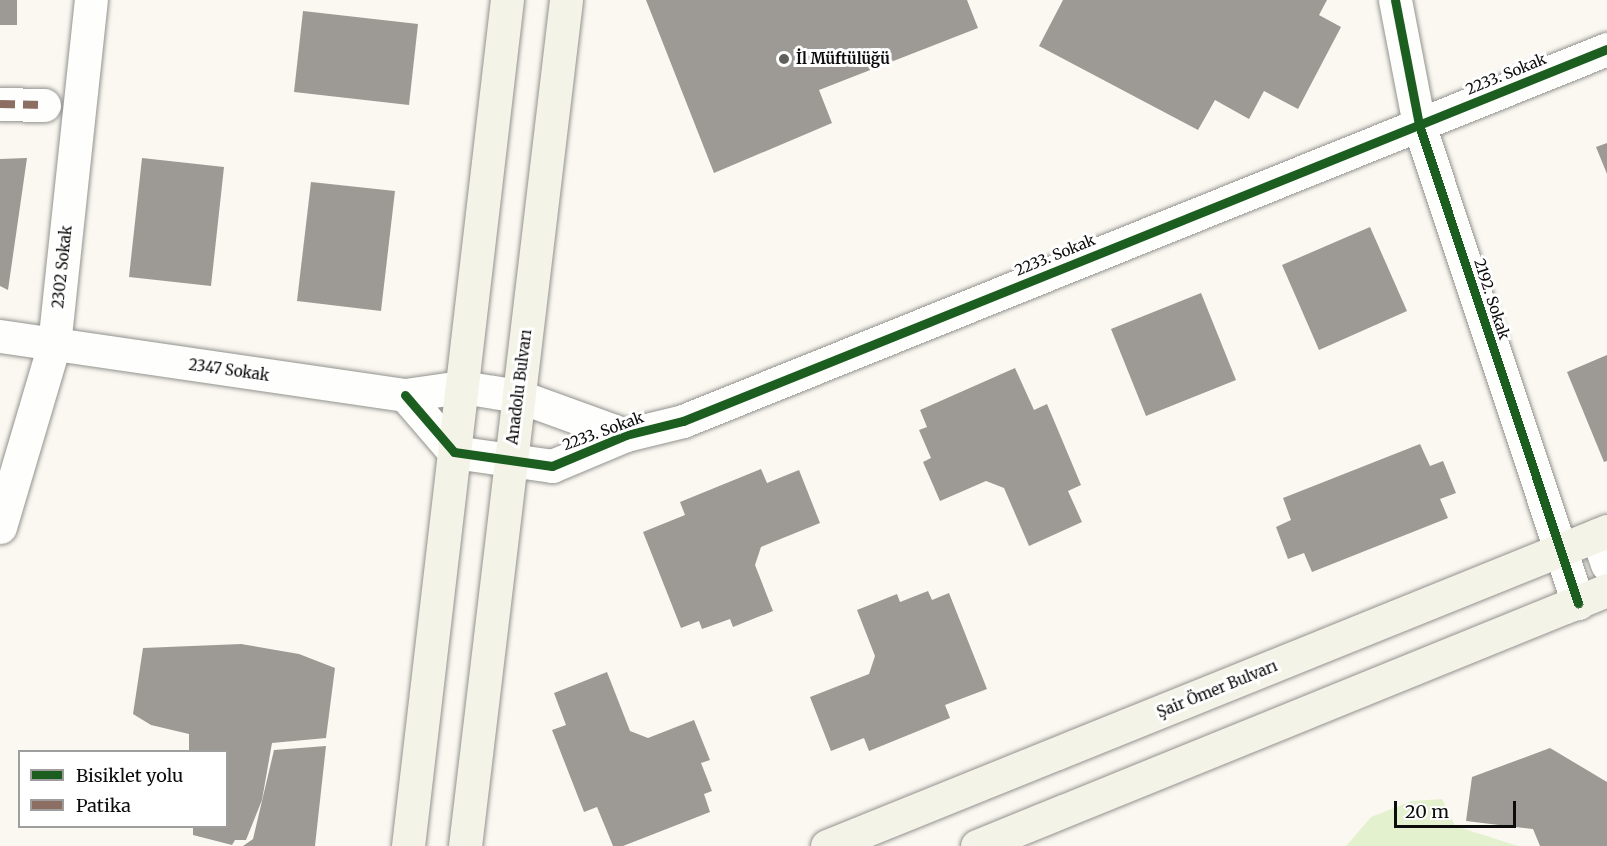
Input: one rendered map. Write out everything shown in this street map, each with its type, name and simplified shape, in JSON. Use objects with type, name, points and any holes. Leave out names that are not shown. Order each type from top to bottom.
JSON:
[{"type":"main road","points":[[408,846],[507,0]]},
{"type":"main road","name":"Anadolu Bulvarı","points":[[465,846],[566,0]]},
{"type":"main road","name":"Şair Ömer Bulvarı","points":[[827,846],[1560,552],[1604,543]]},
{"type":"main road","points":[[978,846],[1607,590]]},
{"type":"street","name":"2302 Sokak","points":[[0,527],[54,345],[91,0]]},
{"type":"street","name":"2192. Sokak","points":[[1395,0],[1419,125],[1578,603]]},
{"type":"street","name":"2233. Sokak","points":[[453,452],[552,466],[626,435],[694,417],[1607,49]]},
{"type":"street","points":[[0,104],[44,105]]},
{"type":"street","name":"2347 Sokak","points":[[0,336],[405,395],[462,387]]},
{"type":"street","name":"2233. Sokak","points":[[462,387],[518,396],[626,435]]},
{"type":"street","points":[[405,395],[453,452]]},
{"type":"green space","points":[[1442,799],[1455,826],[1518,846],[1346,846],[1371,817],[1412,801]]},
{"type":"building","points":[[0,0],[17,0],[17,25],[0,25]]},
{"type":"building","name":"İl Müftülüğü","points":[[646,0],[967,0],[978,28],[819,90],[832,123],[714,173]]},
{"type":"building","points":[[1063,0],[1327,0],[1319,15],[1341,27],[1298,109],[1264,91],[1249,119],[1215,100],[1198,130],[1039,46]]},
{"type":"building","points":[[303,11],[418,24],[409,105],[294,92]]},
{"type":"building","points":[[1607,143],[1607,174],[1596,147]]},
{"type":"building","points":[[27,158],[8,290],[0,286],[0,159]]},
{"type":"building","points":[[142,158],[224,167],[211,286],[129,277]]},
{"type":"building","points":[[311,182],[395,191],[381,311],[297,301]]},
{"type":"building","points":[[1370,227],[1407,311],[1319,350],[1282,265]]},
{"type":"building","points":[[1201,293],[1236,380],[1146,416],[1111,329]]},
{"type":"building","points":[[1607,355],[1607,461],[1604,462],[1567,372]]},
{"type":"building","points":[[1015,368],[1034,410],[1047,404],[1081,485],[1068,491],[1082,522],[1029,546],[1004,488],[986,481],[940,501],[923,462],[931,458],[919,430],[927,427],[920,410]]},
{"type":"building","points":[[1420,444],[1430,466],[1443,461],[1456,493],[1440,499],[1448,518],[1312,572],[1304,553],[1288,559],[1276,527],[1291,520],[1283,498]]},
{"type":"building","points":[[761,469],[767,483],[799,470],[820,523],[761,547],[755,565],[773,611],[733,627],[730,619],[702,629],[699,621],[681,628],[643,532],[685,515],[680,502]]},
{"type":"building","points":[[928,591],[932,600],[949,593],[987,689],[945,705],[950,718],[869,751],[864,738],[831,751],[810,697],[869,674],[875,656],[857,610],[897,594],[900,602]]},
{"type":"building","points":[[241,644],[299,654],[335,668],[326,738],[272,743],[262,800],[246,840],[235,840],[232,845],[193,835],[193,828],[228,828],[228,750],[189,750],[189,734],[151,725],[133,714],[143,648]]},
{"type":"building","points":[[607,672],[630,731],[648,738],[694,720],[710,760],[701,763],[712,791],[704,794],[710,812],[623,846],[613,846],[597,807],[584,812],[552,730],[566,725],[554,693]]},
{"type":"building","points":[[326,746],[315,846],[243,846],[253,839],[274,750]]},
{"type":"building","points":[[1550,748],[1607,782],[1607,846],[1540,846],[1533,829],[1466,821],[1472,777]]},
{"type":"marked path","points":[[0,104],[44,105]]},
{"type":"cycle path","points":[[1395,0],[1419,125],[1578,603]]},
{"type":"cycle path","points":[[405,395],[454,452],[552,466],[626,435],[683,421],[1607,49]]},
{"type":"place","name":"İl Müftülüğü","points":[[784,59]]}]
